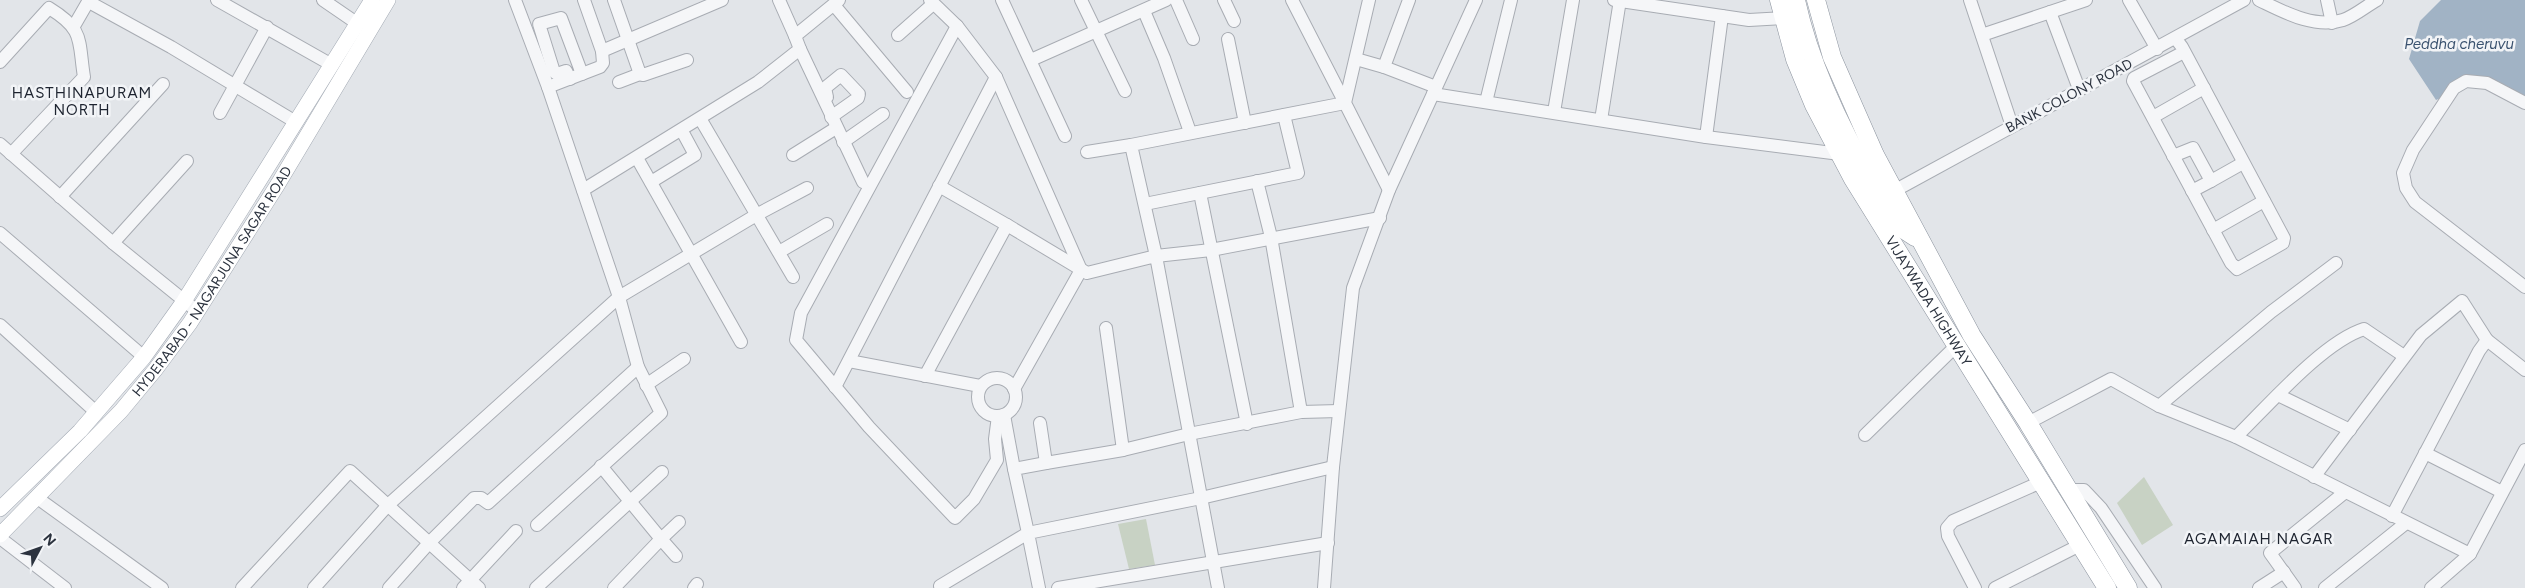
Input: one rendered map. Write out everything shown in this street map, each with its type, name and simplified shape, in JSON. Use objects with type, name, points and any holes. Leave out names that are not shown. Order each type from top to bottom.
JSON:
[{"type":"highway","name":"VIJAYWADA HIGHWAY","points":[[1779,0],[1795,59],[1814,105],[1840,154],[1955,347],[1994,406],[2107,588]]},
{"type":"highway","points":[[1796,0],[1819,74],[1860,162],[1899,226],[1921,242]]},
{"type":"highway","name":"VIJAYWADA HIGHWAY","points":[[1816,0],[1830,49],[1845,89],[1921,242],[1972,336],[2028,423],[2128,588]]},
{"type":"highway","points":[[1994,406],[2010,395]]},
{"type":"main road","name":"HYDERABAD - NAGARJUNA SAGAR ROAD","points":[[0,508],[97,413],[144,357],[184,301],[294,121],[332,65],[372,0]]},
{"type":"main road","name":"HYDERABAD - NAGARJUNA SAGAR ROAD","points":[[0,536],[121,410],[155,370],[197,311],[278,184],[388,0]]},
{"type":"street","points":[[217,0],[332,65]]},
{"type":"street","points":[[323,0],[358,24]]},
{"type":"street","points":[[515,0],[548,87],[619,297],[638,366],[646,385],[661,410],[660,415],[537,525]]},
{"type":"street","points":[[548,87],[602,66],[604,59],[602,51],[584,0]]},
{"type":"street","points":[[614,0],[630,41],[640,74]]},
{"type":"street","points":[[602,51],[630,41],[722,0]]},
{"type":"street","points":[[779,0],[833,122],[863,182]]},
{"type":"street","points":[[1002,0],[1065,136]]},
{"type":"street","points":[[1080,0],[1125,91]]},
{"type":"street","points":[[1031,60],[1166,0]]},
{"type":"street","points":[[1176,0],[1193,39]]},
{"type":"street","points":[[1224,0],[1234,21]]},
{"type":"street","points":[[1292,0],[1390,190]]},
{"type":"street","points":[[1345,103],[1369,0]]},
{"type":"street","points":[[1384,67],[1408,0]]},
{"type":"street","points":[[1324,588],[1339,411],[1353,288],[1390,190],[1476,0]]},
{"type":"street","points":[[1554,112],[1573,0]]},
{"type":"street","points":[[1601,120],[1618,0],[1749,20],[1784,18]]},
{"type":"street","points":[[1970,0],[2012,126]]},
{"type":"street","points":[[1982,35],[2086,0]]},
{"type":"street","points":[[2129,0],[2157,49]]},
{"type":"street","name":"BANK COLONY ROAD","points":[[1894,191],[2079,89],[2176,39],[2244,0]]},
{"type":"street","points":[[2259,0],[2290,15],[2312,21],[2332,23],[2346,19],[2377,0]]},
{"type":"street","points":[[2328,0],[2332,23]]},
{"type":"street","points":[[74,26],[89,1],[236,84],[294,121]]},
{"type":"street","points":[[898,35],[932,2],[958,26],[996,77],[1081,270]]},
{"type":"street","points":[[656,154],[701,120],[758,82],[836,3],[907,92]]},
{"type":"street","points":[[1486,102],[1507,3]]},
{"type":"street","points":[[0,62],[49,8],[74,26],[82,47],[84,77],[11,154]]},
{"type":"street","points":[[1144,11],[1164,58],[1190,132]]},
{"type":"street","points":[[2050,12],[2079,89]]},
{"type":"street","points":[[1706,137],[1722,16]]},
{"type":"street","points":[[560,17],[562,19],[576,76],[566,71],[557,74],[554,72],[538,24],[560,17]]},
{"type":"street","points":[[958,26],[801,313],[796,340],[869,427],[955,518],[974,498],[997,460],[995,439],[1001,416]]},
{"type":"street","points":[[220,113],[267,27]]},
{"type":"street","points":[[1228,39],[1245,123]]},
{"type":"street","points":[[2176,39],[2184,52],[2204,88],[2284,238],[2283,243],[2237,269],[2231,263],[2133,81],[2134,78],[2184,52]]},
{"type":"street","points":[[1356,59],[1384,67],[1435,90],[1486,102],[1706,137],[1840,154]]},
{"type":"street","points":[[619,82],[687,60]]},
{"type":"street","points":[[793,155],[833,122],[858,98],[858,94],[841,75],[825,88],[827,98],[823,100]]},
{"type":"street","points":[[835,387],[996,77]]},
{"type":"street","points":[[2525,103],[2487,83],[2466,81],[2454,88],[2413,150],[2403,173],[2406,188],[2416,202],[2525,287]]},
{"type":"street","points":[[60,197],[163,84]]},
{"type":"street","points":[[2153,117],[2204,88]]},
{"type":"street","points":[[1087,152],[1345,103]]},
{"type":"street","points":[[843,142],[883,114]]},
{"type":"street","points":[[1146,204],[1298,173],[1284,115]]},
{"type":"street","points":[[701,120],[758,214],[793,277]]},
{"type":"street","points":[[583,190],[637,158],[684,134]]},
{"type":"street","points":[[651,182],[695,155],[684,134]]},
{"type":"street","points":[[0,144],[113,243],[197,311]]},
{"type":"street","points":[[1131,145],[1146,204],[1218,588]]},
{"type":"street","points":[[2173,156],[2192,148],[2211,181]]},
{"type":"street","points":[[637,158],[741,342]]},
{"type":"street","points":[[113,243],[186,161]]},
{"type":"street","points":[[2192,191],[2243,163]]},
{"type":"street","points":[[1257,181],[1271,237],[1301,412]]},
{"type":"street","points":[[939,186],[1087,273],[1156,256],[1211,250],[1271,237],[1380,218]]},
{"type":"street","points":[[314,588],[388,505],[619,297],[758,214],[807,188]]},
{"type":"street","points":[[1200,193],[1247,424]]},
{"type":"street","points":[[2213,230],[2264,201]]},
{"type":"street","points":[[779,252],[827,224]]},
{"type":"street","points":[[924,376],[1007,225]]},
{"type":"street","points":[[0,233],[144,357]]},
{"type":"street","points":[[2159,406],[2271,312],[2336,263]]},
{"type":"street","points":[[1014,389],[1001,378],[990,379],[980,386],[977,398],[982,410],[992,416],[1001,416],[1009,412],[1016,401],[1014,389],[1081,270]]},
{"type":"street","points":[[2314,477],[2421,335],[2462,301],[2487,340],[2525,370]]},
{"type":"street","points":[[0,325],[97,413]]},
{"type":"street","points":[[1106,328],[1123,450]]},
{"type":"street","points":[[2236,437],[2278,395],[2349,334],[2364,329],[2404,356]]},
{"type":"street","points":[[2392,516],[2479,351],[2487,340]]},
{"type":"street","points":[[1865,435],[1955,347]]},
{"type":"street","points":[[646,385],[684,360]]},
{"type":"street","points":[[849,361],[980,386]]},
{"type":"street","points":[[389,588],[429,543],[474,498],[481,498],[488,503],[638,366]]},
{"type":"street","points":[[2028,423],[2111,379],[2159,406],[2236,437],[2344,493],[2470,554]]},
{"type":"street","points":[[2278,395],[2350,430]]},
{"type":"street","points":[[1014,469],[1123,450],[1188,434],[1301,412],[1339,411]]},
{"type":"street","points":[[1001,416],[1039,588]]},
{"type":"street","points":[[1040,423],[1046,463]]},
{"type":"street","points":[[2431,588],[2470,554],[2525,450]]},
{"type":"street","points":[[2425,453],[2502,492]]},
{"type":"street","points":[[601,466],[676,556]]},
{"type":"street","points":[[940,586],[1028,533],[1200,498],[1334,467]]},
{"type":"street","points":[[242,588],[350,471],[429,543],[471,585],[516,530]]},
{"type":"street","points":[[536,588],[662,472]]},
{"type":"street","points":[[1975,588],[1948,536],[1947,528],[1953,522],[2041,482]]},
{"type":"street","points":[[2069,490],[2084,490],[2100,508],[2155,588]]},
{"type":"street","points":[[2295,588],[2270,553],[2344,493]]},
{"type":"street","points":[[36,497],[162,588]]},
{"type":"street","points":[[614,588],[679,522]]},
{"type":"street","points":[[2326,588],[2406,523]]},
{"type":"street","points":[[0,536],[65,588]]},
{"type":"street","points":[[1058,588],[1328,543]]},
{"type":"street","points":[[1995,588],[2080,545]]},
{"type":"street","points":[[2259,588],[2284,572]]},
{"type":"green space","points":[[2144,477],[2173,525],[2142,545],[2117,503]]},
{"type":"green space","points":[[1146,519],[1155,565],[1129,569],[1118,524]]},
{"type":"water","name":"Peddha cheruvu","points":[[2441,0],[2525,0],[2525,96],[2489,78],[2436,100],[2409,59],[2420,21]]},
{"type":"district","name":"HASTHINAPURAM NORTH","points":[[82,102]]},
{"type":"district","name":"AGAMAIAH NAGAR","points":[[2259,539]]}]
